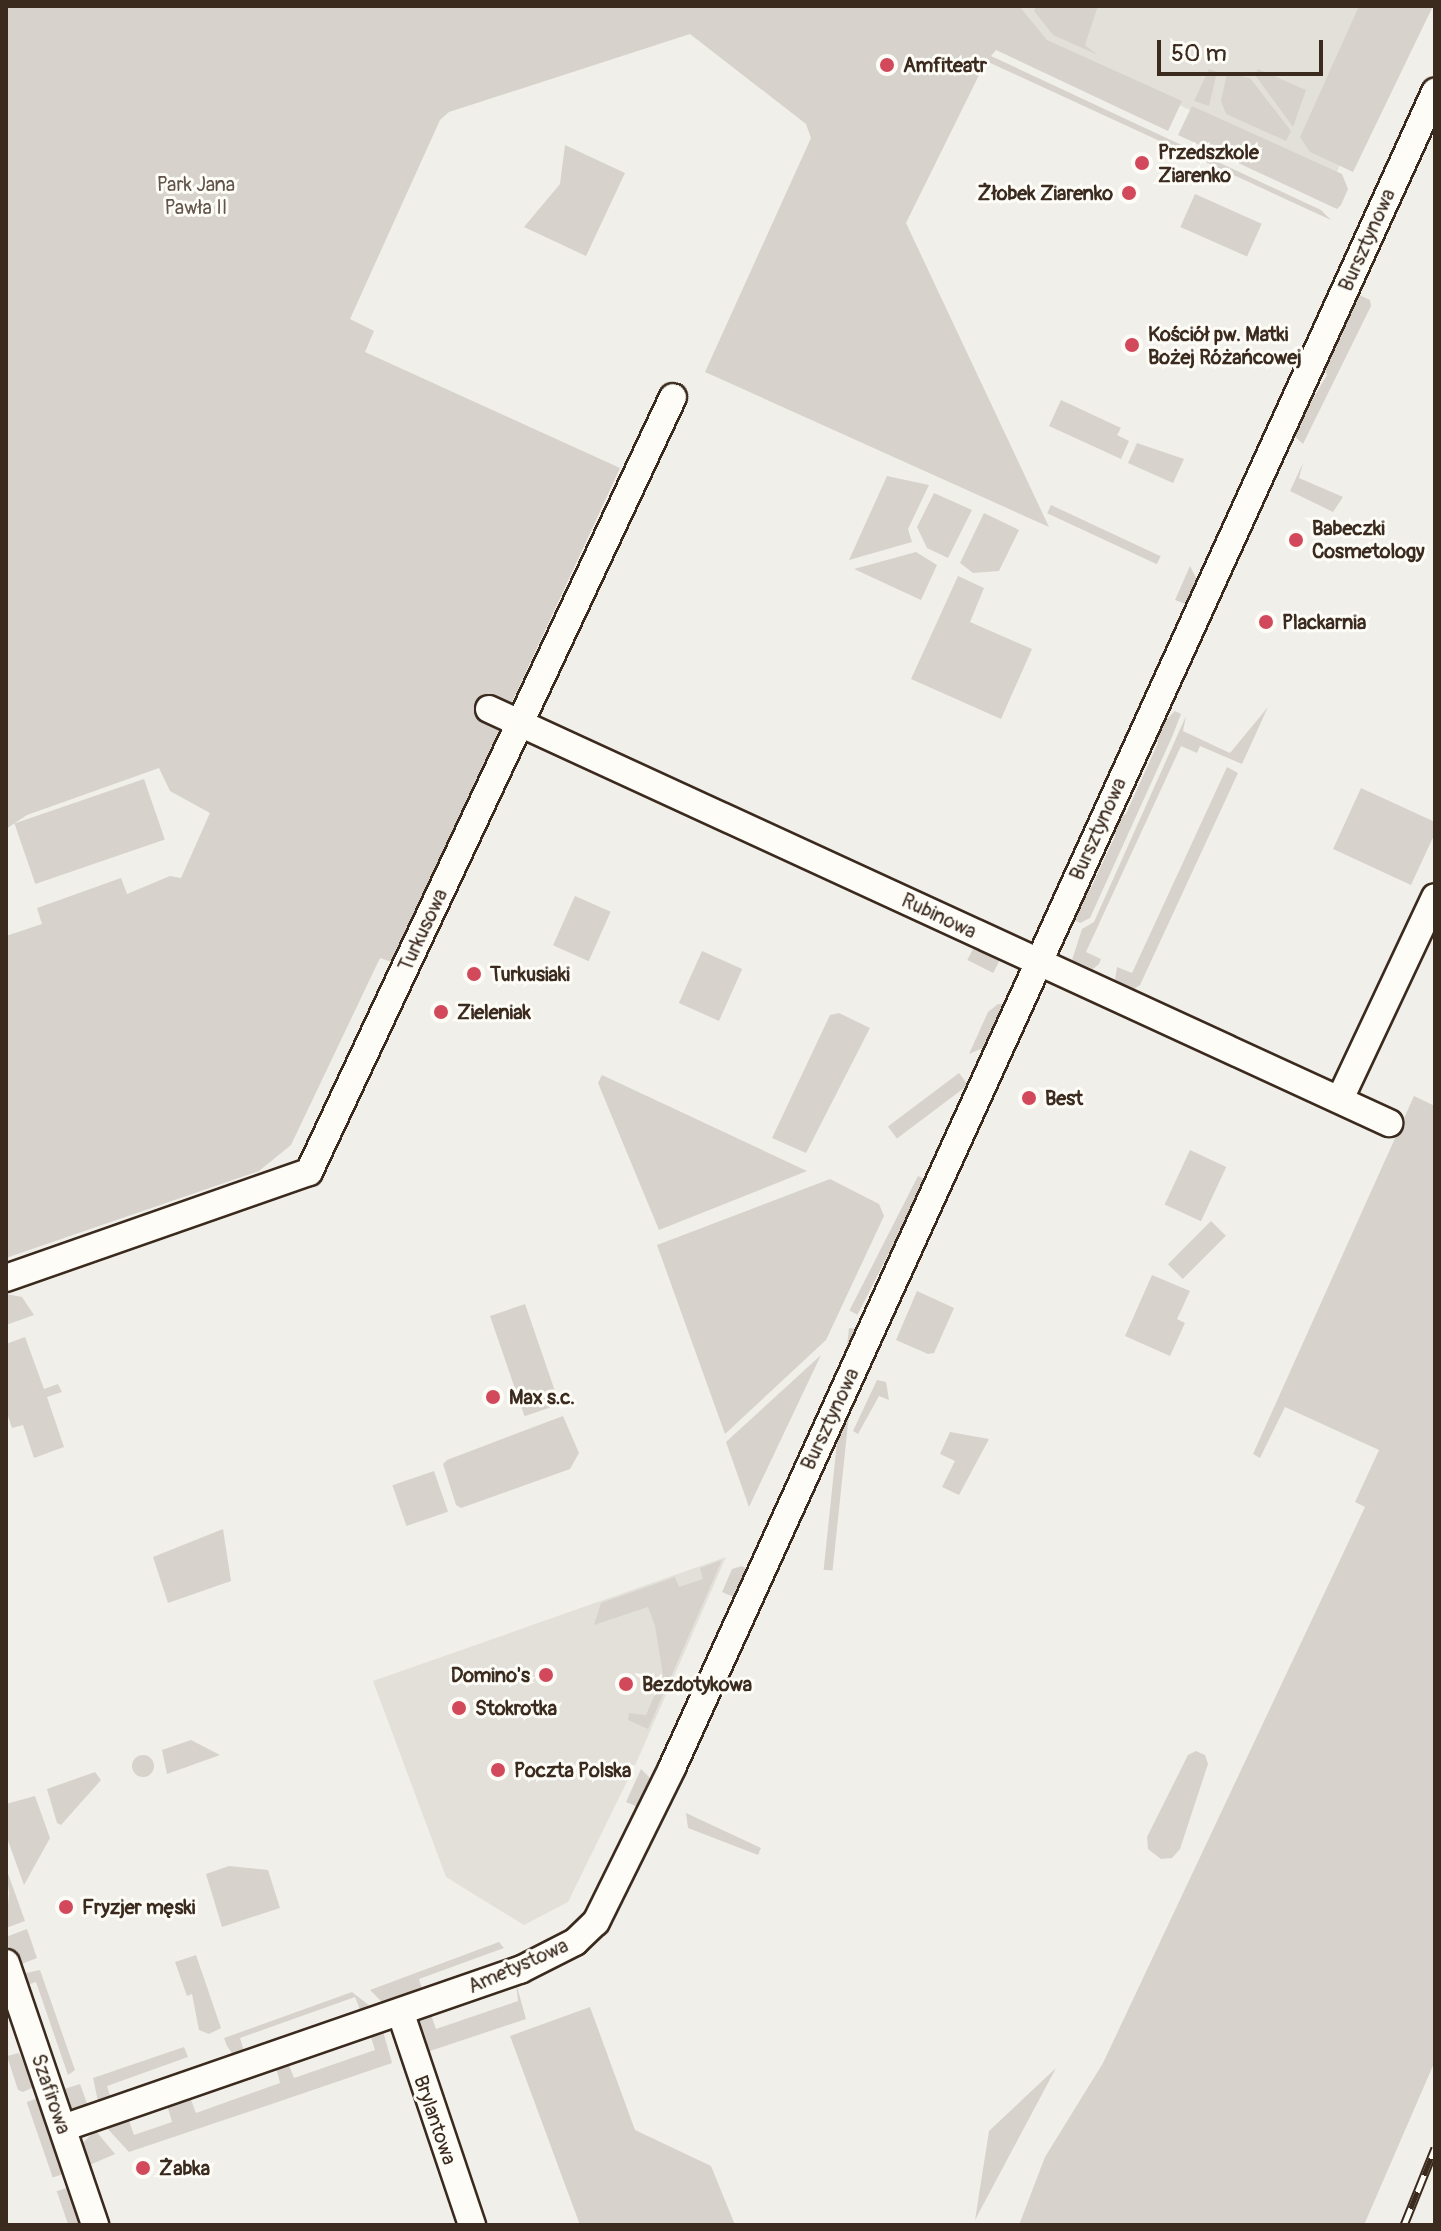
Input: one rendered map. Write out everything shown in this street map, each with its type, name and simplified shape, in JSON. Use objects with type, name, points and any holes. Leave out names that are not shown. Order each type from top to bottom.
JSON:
[{"type":"street","name":"Bursztynowa","points":[[762,1567],[1435,92]]},
{"type":"street","name":"Turkusowa","points":[[6,1278],[309,1172],[673,397]]},
{"type":"street","name":"Rubinowa","points":[[489,709],[1389,1123]]},
{"type":"street","points":[[1340,1099],[1435,897]]},
{"type":"street","name":"Ametystowa","points":[[63,2128],[401,2014],[520,1970],[575,1942],[596,1922],[619,1883],[762,1567]]},
{"type":"street","name":"Szafirowa","points":[[6,1963],[95,2225]]},
{"type":"street","name":"Brylantowa","points":[[401,2014],[472,2225]]},
{"type":"shaded area","points":[[1015,6],[1412,6],[1335,176],[1014,30]]},
{"type":"shaded area","points":[[726,1557],[637,1761],[568,1902],[524,1925],[446,1877],[373,1681]]},
{"type":"green space","name":"Park Jana Pawła II","points":[[6,6],[1019,6],[1047,40],[1182,101],[1168,131],[996,50],[991,56],[1321,210],[1331,220],[986,61],[906,223],[1049,527],[705,372],[811,138],[806,124],[690,34],[449,112],[440,120],[350,319],[374,331],[365,352],[620,468],[392,962],[380,958],[291,1145],[259,1171],[6,1258],[6,936],[42,924],[37,908],[121,878],[127,894],[170,876],[181,878],[210,813],[170,791],[159,768],[27,815],[6,829]]},
{"type":"green space","points":[[1036,6],[1098,6],[1085,45],[1098,55],[1053,35],[1034,11]]},
{"type":"green space","points":[[1359,6],[1433,6],[1353,172],[1310,152],[1300,137]]},
{"type":"green space","points":[[1209,69],[1217,72],[1209,106],[1194,101]]},
{"type":"green space","points":[[1258,69],[1306,90],[1293,127],[1255,75]]},
{"type":"green space","points":[[1227,73],[1250,78],[1291,131],[1286,141],[1226,114],[1221,101]]},
{"type":"green space","points":[[1192,106],[1342,174],[1348,189],[1341,205],[1337,209],[1178,135]]},
{"type":"green space","points":[[565,145],[625,173],[586,256],[524,227],[560,184]]},
{"type":"green space","points":[[1195,194],[1262,224],[1247,257],[1180,227]]},
{"type":"green space","points":[[1355,293],[1370,300],[1371,306],[1303,444],[1292,434],[1327,375],[1322,365]]},
{"type":"green space","points":[[1061,400],[1121,428],[1117,435],[1129,441],[1121,459],[1049,426]]},
{"type":"green space","points":[[1137,443],[1184,459],[1173,483],[1128,463]]},
{"type":"green space","points":[[1303,463],[1299,478],[1343,497],[1333,512],[1290,491]]},
{"type":"green space","points":[[887,476],[929,485],[908,529],[912,542],[849,560]]},
{"type":"green space","points":[[934,493],[972,510],[948,558],[927,548],[917,527]]},
{"type":"green space","points":[[1051,505],[1161,556],[1157,564],[1047,513]]},
{"type":"green space","points":[[984,513],[1019,530],[999,571],[973,573],[960,563]]},
{"type":"green space","points":[[916,552],[937,565],[921,600],[854,569]]},
{"type":"green space","points":[[1190,566],[1198,582],[1188,605],[1175,600]]},
{"type":"green space","points":[[958,576],[984,588],[970,622],[1032,649],[1001,719],[911,679]]},
{"type":"green space","points":[[1268,707],[1242,764],[1200,746],[1197,753],[1181,746],[1086,952],[1101,959],[1099,964],[1093,969],[1072,960],[1082,929],[1094,922],[1186,716],[1183,731],[1230,753]]},
{"type":"green space","points":[[1175,711],[1181,714],[1172,737],[1090,918],[1080,923],[1068,917],[1078,895],[1090,890],[1115,836],[1114,818],[1126,814],[1158,743],[1154,732]]},
{"type":"green space","points":[[1227,767],[1238,773],[1140,985],[1134,989],[1115,980],[1117,967],[1132,973]]},
{"type":"green space","points":[[144,779],[165,840],[35,884],[14,824]]},
{"type":"green space","points":[[1361,788],[1435,822],[1435,833],[1411,885],[1333,849]]},
{"type":"green space","points":[[575,896],[611,912],[589,961],[553,945]]},
{"type":"green space","points":[[976,943],[1002,956],[993,973],[967,960]]},
{"type":"green space","points":[[702,951],[742,969],[719,1021],[679,1003]]},
{"type":"green space","points":[[998,1004],[1004,1004],[985,1047],[969,1054],[988,1012]]},
{"type":"green space","points":[[839,1013],[870,1028],[806,1153],[772,1138],[830,1015]]},
{"type":"green space","points":[[959,1073],[968,1085],[897,1139],[888,1127]]},
{"type":"green space","points":[[602,1075],[807,1171],[659,1230],[598,1083]]},
{"type":"green space","points":[[1414,1096],[1435,1106],[1435,2061],[1364,2225],[1019,2225],[1045,2157],[1103,2063],[1365,1507],[1355,1502],[1379,1450],[1285,1407],[1260,1458],[1253,1454]]},
{"type":"green space","points":[[1190,1150],[1226,1167],[1201,1221],[1165,1204]]},
{"type":"green space","points":[[918,1176],[926,1180],[857,1315],[849,1311]]},
{"type":"green space","points":[[830,1179],[879,1204],[884,1216],[826,1340],[725,1434],[657,1245]]},
{"type":"green space","points":[[1211,1221],[1226,1236],[1183,1279],[1168,1264]]},
{"type":"green space","points":[[1152,1275],[1190,1291],[1177,1319],[1185,1323],[1170,1356],[1125,1336]]},
{"type":"green space","points":[[917,1291],[954,1308],[934,1353],[928,1354],[896,1340]]},
{"type":"green space","points":[[6,1294],[22,1297],[34,1315],[6,1325]]},
{"type":"green space","points":[[525,1304],[560,1404],[525,1416],[490,1316]]},
{"type":"green space","points":[[849,1328],[858,1329],[833,1571],[824,1570]]},
{"type":"green space","points":[[25,1337],[44,1389],[58,1384],[62,1392],[47,1397],[64,1447],[34,1458],[23,1425],[12,1428],[6,1410],[6,1344]]},
{"type":"green space","points":[[821,1355],[749,1507],[726,1442]]},
{"type":"green space","points":[[877,1380],[886,1382],[889,1400],[879,1396],[858,1434],[853,1431]]},
{"type":"green space","points":[[563,1416],[579,1453],[570,1469],[461,1508],[456,1505],[443,1464],[447,1460]]},
{"type":"green space","points":[[950,1432],[989,1439],[959,1495],[942,1487],[955,1461],[940,1454]]},
{"type":"green space","points":[[434,1471],[448,1512],[406,1526],[392,1485]]},
{"type":"green space","points":[[223,1529],[231,1581],[168,1603],[153,1557]]},
{"type":"green space","points":[[722,1560],[648,1729],[628,1720],[629,1713],[646,1715],[663,1675],[655,1626],[648,1607],[594,1625],[601,1603],[675,1577],[679,1587],[703,1579],[700,1568]]},
{"type":"green space","points":[[742,1566],[747,1569],[734,1597],[722,1592],[732,1569]]},
{"type":"green space","points":[[191,1740],[220,1755],[167,1774],[162,1750]]},
{"type":"green space","points":[[1196,1751],[1205,1755],[1208,1764],[1180,1849],[1172,1858],[1161,1859],[1148,1849],[1147,1837],[1188,1755]]},
{"type":"green space","points":[[139,1755],[147,1755],[154,1766],[147,1777],[139,1777],[132,1770],[132,1762]]},
{"type":"green space","points":[[641,1769],[650,1778],[638,1807],[626,1802]]},
{"type":"green space","points":[[95,1772],[101,1780],[61,1825],[57,1823],[47,1789]]},
{"type":"green space","points":[[35,1796],[50,1838],[24,1885],[6,1835],[6,1804]]},
{"type":"green space","points":[[686,1813],[761,1848],[758,1855],[688,1828]]},
{"type":"green space","points":[[229,1866],[268,1870],[280,1908],[222,1927],[206,1874]]},
{"type":"green space","points":[[6,1868],[25,1921],[6,1928],[9,1893]]},
{"type":"green space","points":[[27,1929],[37,1958],[14,1967],[6,1937]]},
{"type":"green space","points":[[499,1942],[504,1948],[419,1979],[423,1992],[384,2004],[370,1990]]},
{"type":"green space","points":[[196,1955],[221,2028],[209,2034],[199,2030],[192,1994],[187,1996],[175,1962]]},
{"type":"green space","points":[[40,1970],[75,2070],[68,2075],[36,1982],[21,1987],[17,1975]]},
{"type":"green space","points":[[516,1983],[526,2019],[424,2053],[416,2026],[421,2018],[430,2012],[436,2029],[518,2001]]},
{"type":"green space","points":[[352,1992],[375,2010],[362,2015],[355,1997],[240,2038],[245,2055],[232,2053],[227,2046],[224,2038]]},
{"type":"green space","points":[[590,2007],[635,2130],[711,2166],[735,2225],[580,2225],[510,2036]]},
{"type":"green space","points":[[383,2031],[392,2063],[129,2152],[106,2127],[128,2118],[134,2135],[172,2122],[167,2105],[190,2097],[196,2113],[280,2083],[276,2067],[288,2063],[294,2078],[375,2050],[370,2034]]},
{"type":"green space","points":[[184,2047],[188,2057],[107,2086],[112,2102],[99,2106],[93,2078]]},
{"type":"green space","points":[[19,2053],[34,2087],[23,2092],[18,2090],[7,2056]]},
{"type":"green space","points":[[1056,2068],[975,2220],[989,2131]]},
{"type":"green space","points":[[80,2084],[89,2109],[74,2111],[58,2091]]},
{"type":"green space","points":[[38,2098],[64,2174],[53,2178],[27,2102]]},
{"type":"green space","points":[[95,2130],[115,2154],[85,2167],[81,2145]]},
{"type":"green space","points":[[69,2187],[82,2225],[68,2225],[57,2191]]},
{"type":"railway","points":[[1404,2225],[1435,2148]]},
{"type":"place","name":"Amfiteatr","points":[[887,65]]},
{"type":"place","name":"Przedszkole Ziarenko","points":[[1142,163]]},
{"type":"place","name":"Żłobek Ziarenko","points":[[1129,193]]},
{"type":"place","name":"Kościół pw. Matki Bożej Różańcowej","points":[[1132,345]]},
{"type":"place","name":"Babeczki Cosmetology","points":[[1296,540]]},
{"type":"place","name":"Plackarnia","points":[[1266,622]]},
{"type":"place","name":"Turkusiaki","points":[[474,974]]},
{"type":"place","name":"Zieleniak","points":[[441,1012]]},
{"type":"place","name":"Best","points":[[1029,1098]]},
{"type":"place","name":"Max s.c.","points":[[493,1397]]},
{"type":"place","name":"Domino's","points":[[546,1675]]},
{"type":"place","name":"Bezdotykowa","points":[[626,1684]]},
{"type":"place","name":"Stokrotka","points":[[459,1708]]},
{"type":"place","name":"Poczta Polska","points":[[498,1770]]},
{"type":"place","name":"Fryzjer męski","points":[[66,1907]]},
{"type":"place","name":"Żabka","points":[[143,2168]]}]
